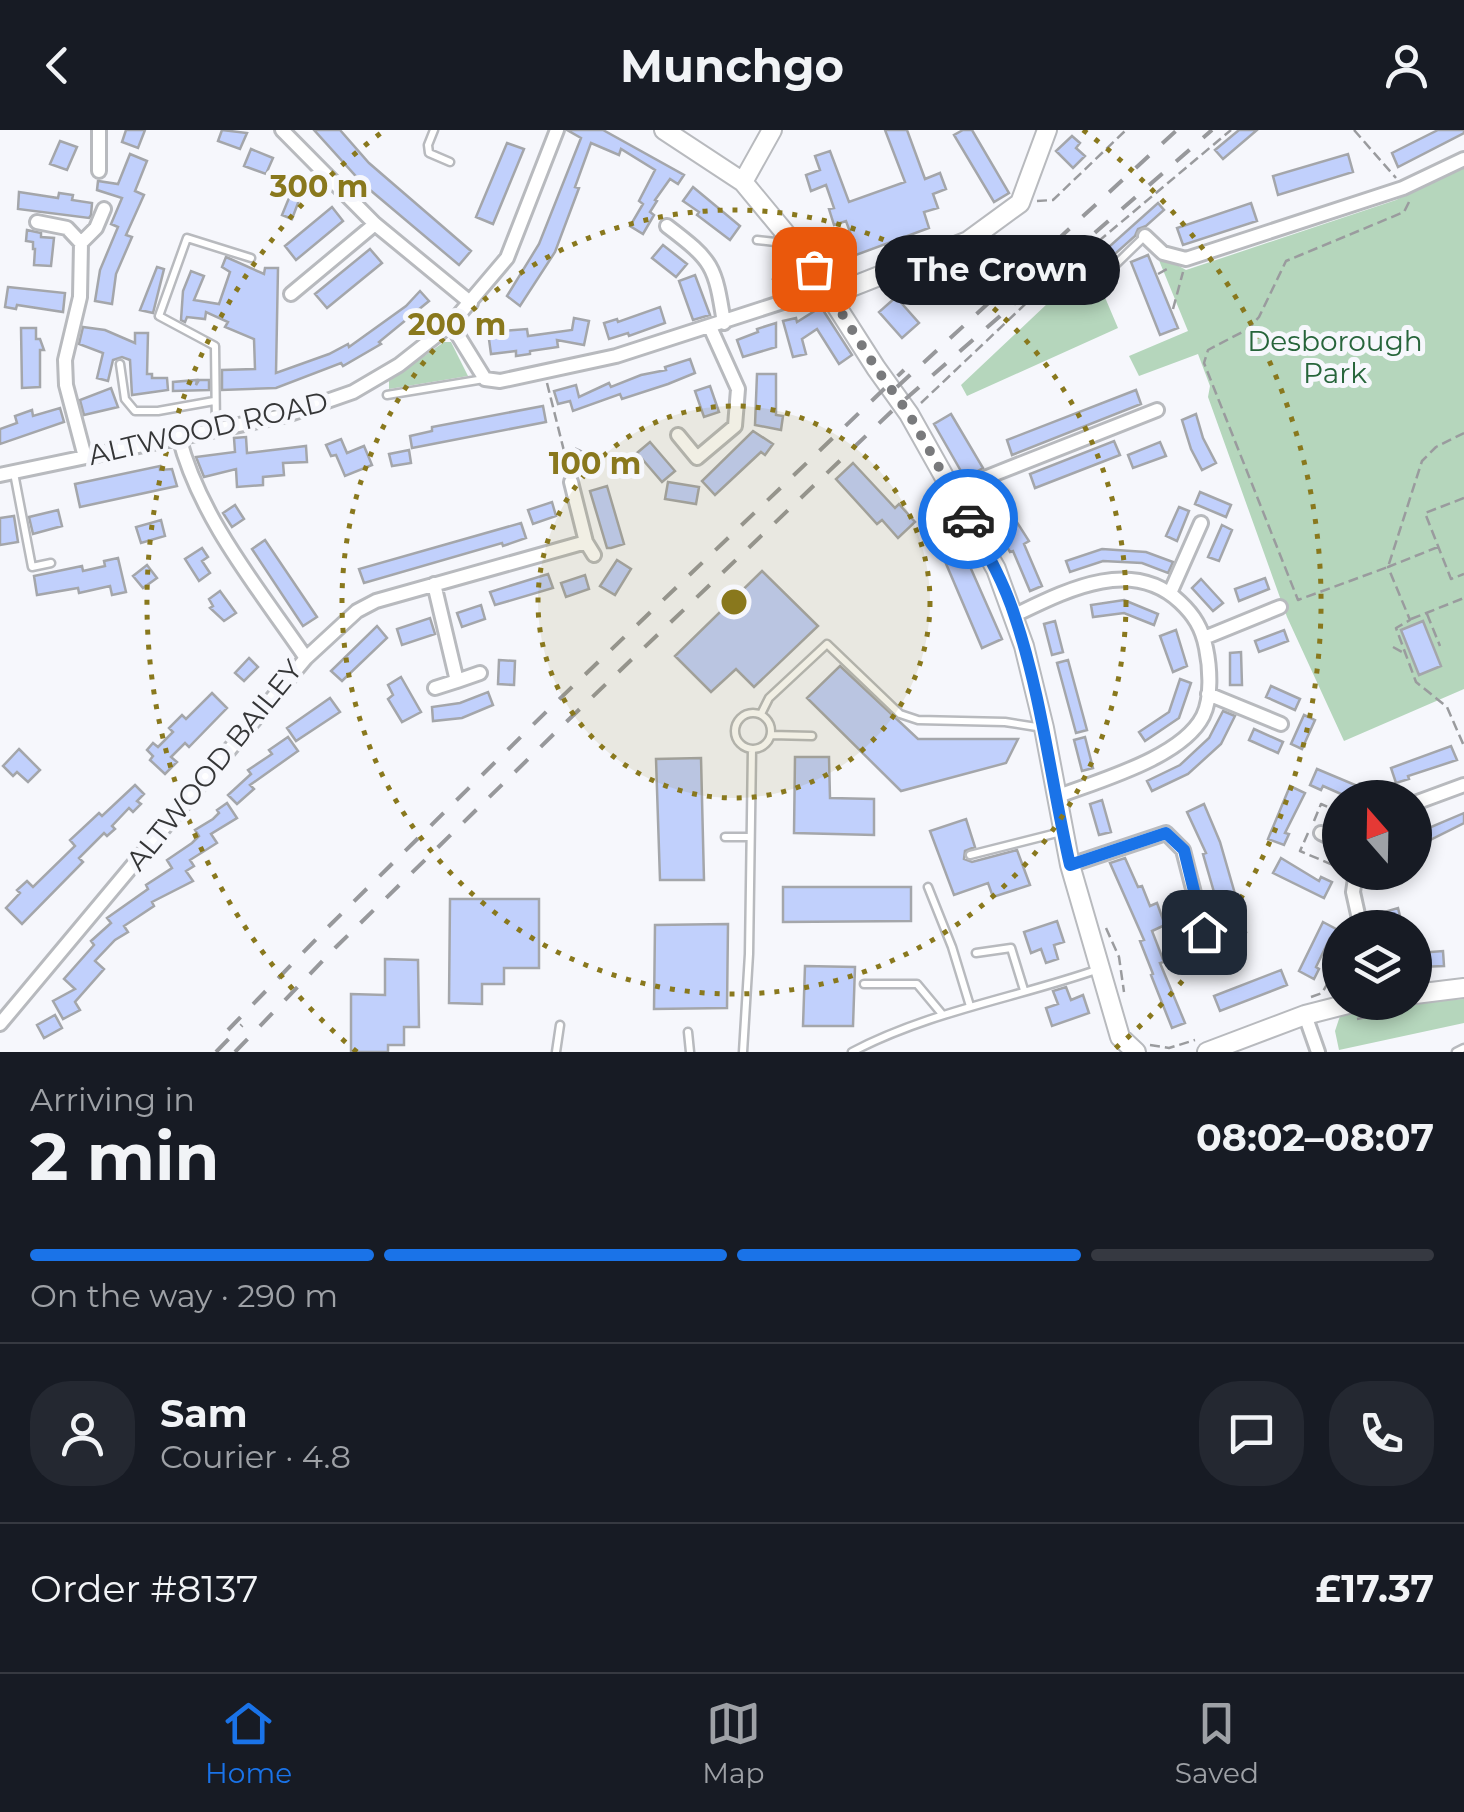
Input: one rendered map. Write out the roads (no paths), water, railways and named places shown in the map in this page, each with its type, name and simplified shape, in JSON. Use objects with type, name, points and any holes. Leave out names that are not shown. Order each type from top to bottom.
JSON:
[{"type":"street","points":[[99,130],[99,171]]},
{"type":"street","points":[[282,130],[375,224],[471,303]]},
{"type":"street","name":"ALTWOOD ROAD","points":[[7,474],[287,414],[353,392],[399,365],[451,324],[507,258],[557,130]]},
{"type":"street","points":[[664,130],[742,182],[785,233],[909,414],[996,569],[1015,614],[1044,728],[1070,865],[1120,1037],[1142,1048]]},
{"type":"street","points":[[742,182],[772,130]]},
{"type":"street","points":[[451,324],[486,379],[500,381],[616,356],[824,293],[968,241],[1020,203],[1047,130]]},
{"type":"street","points":[[1145,236],[1163,252],[1186,259],[1402,188],[1464,158]]},
{"type":"street","points":[[85,457],[66,385],[65,360],[80,297],[81,243],[96,228],[104,209]]},
{"type":"street","points":[[37,222],[67,228],[81,243]]},
{"type":"street","points":[[291,294],[375,224]]},
{"type":"street","points":[[667,226],[705,255],[718,284],[724,322]]},
{"type":"street","points":[[678,436],[697,458],[734,426],[738,389],[710,327]]},
{"type":"street","points":[[955,496],[987,477],[1157,410]]},
{"type":"street","name":"ALTWOOD BAILEY","points":[[0,1024],[306,658],[212,520],[185,461],[180,437]]},
{"type":"street","points":[[571,482],[586,542],[594,555]]},
{"type":"street","points":[[1170,593],[1202,523]]},
{"type":"street","points":[[306,658],[356,611],[376,600],[586,542]]},
{"type":"street","points":[[1015,614],[1072,588],[1120,578],[1146,582],[1170,593],[1195,616],[1210,663],[1203,716],[1169,750],[1056,796]]},
{"type":"street","points":[[434,584],[458,681]]},
{"type":"street","points":[[1204,638],[1280,607]]},
{"type":"street","points":[[435,688],[480,673]]},
{"type":"street","points":[[1208,694],[1281,724]]},
{"type":"street","points":[[1432,797],[1464,785]]},
{"type":"street","points":[[1070,865],[1166,833],[1184,850],[1204,932]]},
{"type":"street","points":[[1432,997],[1464,988]]},
{"type":"street","points":[[1307,1006],[1318,1052]]},
{"type":"street","points":[[1201,1046],[1307,1006],[1322,1008]]},
{"type":"lane","points":[[434,130],[429,154],[450,162]]},
{"type":"lane","points":[[757,240],[775,242],[785,233]]},
{"type":"lane","points":[[1110,270],[1145,236]]},
{"type":"lane","points":[[216,429],[215,346],[159,316],[187,238],[251,258]]},
{"type":"lane","points":[[120,364],[125,399],[136,410],[158,412],[214,401]]},
{"type":"lane","points":[[387,395],[486,379]]},
{"type":"lane","points":[[7,474],[32,567],[51,563]]},
{"type":"lane","points":[[760,714],[769,698],[828,644],[900,714],[918,720],[1004,722],[1044,728]]},
{"type":"lane","points":[[744,714],[760,714],[769,721],[771,736],[762,747],[752,749],[740,743],[736,726],[744,714]]},
{"type":"lane","points":[[771,736],[812,736]]},
{"type":"lane","points":[[743,1052],[752,749]]},
{"type":"lane","points":[[970,856],[1062,832]]},
{"type":"lane","points":[[725,837],[750,837]]},
{"type":"lane","points":[[928,887],[970,1006]]},
{"type":"lane","points":[[976,953],[1010,948],[1024,990]]},
{"type":"lane","points":[[854,1052],[868,1042],[942,1014],[1100,968]]},
{"type":"lane","points":[[864,984],[917,984],[942,1014]]},
{"type":"lane","points":[[556,1052],[560,1025]]},
{"type":"lane","points":[[688,1032],[690,1052]]},
{"type":"lane","points":[[1456,1052],[1464,1048]]},
{"type":"railway","points":[[897,387],[1177,130]]},
{"type":"railway","points":[[235,1052],[337,946],[562,726],[893,410],[1212,130]]},
{"type":"railway","points":[[228,1030],[549,709],[904,370]]},
{"type":"railway","points":[[216,1052],[242,1025]]},
{"type":"place","name":"The Crown","points":[[814,269]]},
{"type":"park label","name":"Desborough Park","points":[[1335,357]]}]
